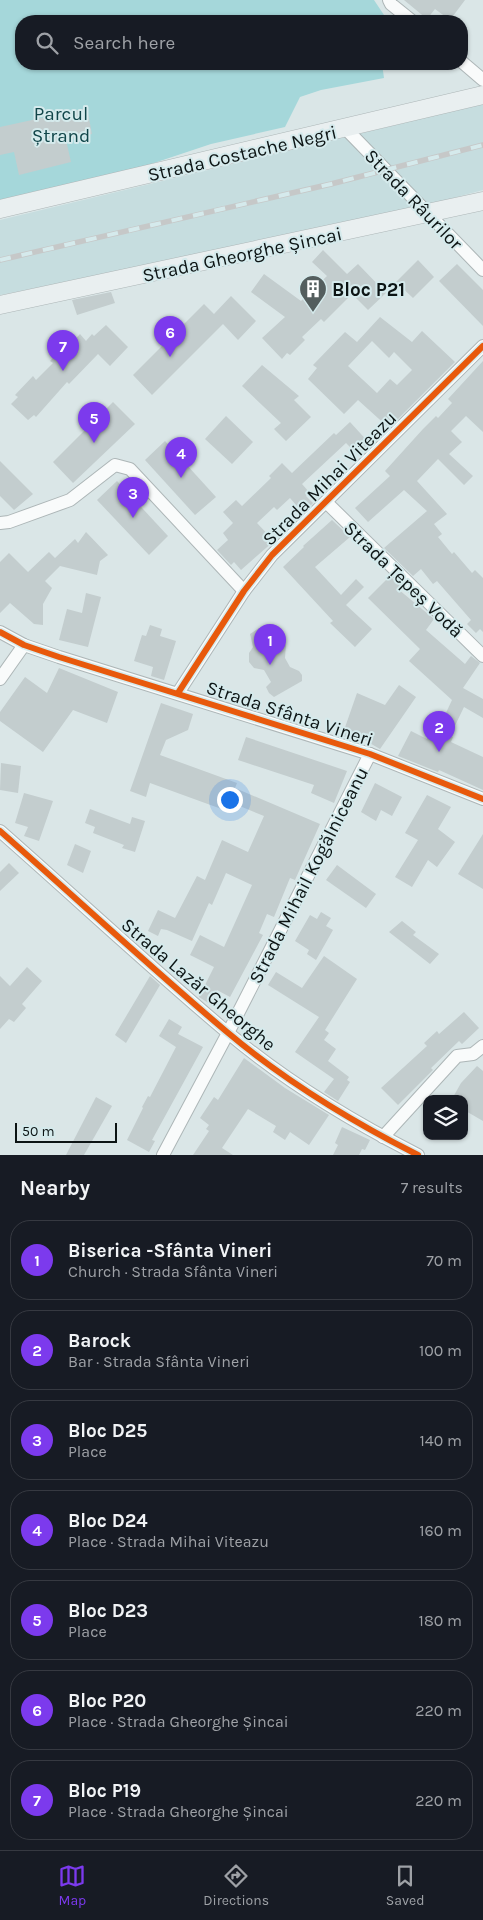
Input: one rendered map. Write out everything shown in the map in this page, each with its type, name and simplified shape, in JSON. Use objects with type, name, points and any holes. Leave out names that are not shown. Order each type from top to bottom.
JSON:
[{"type":"main road","name":"Strada Costache Negri","points":[[0,209],[346,129],[483,95]]},
{"type":"main road","name":"Strada Gheorghe Șincai","points":[[0,305],[483,201]]},
{"type":"street","points":[[389,0],[405,15]]},
{"type":"street","points":[[468,67],[483,80]]},
{"type":"street","name":"Strada Râurilor","points":[[346,129],[483,270]]},
{"type":"street","name":"Strada Mihai Viteazu","points":[[178,693],[244,591],[272,555],[483,346]]},
{"type":"street","points":[[0,522],[9,522],[70,500],[115,465],[130,469],[244,591]]},
{"type":"street","name":"Strada Țepeș Vodă","points":[[326,502],[483,656]]},
{"type":"street","name":"Strada Sfânta Vineri","points":[[0,632],[24,645],[370,754],[483,799]]},
{"type":"street","points":[[0,679],[24,645]]},
{"type":"street","name":"Strada Mihail Kogălniceanu","points":[[163,1155],[228,1033],[370,754]]},
{"type":"street","name":"Strada Lazăr Gheorghe","points":[[0,831],[228,1033],[298,1083],[383,1137],[418,1155]]},
{"type":"street","points":[[383,1137],[457,1056],[473,1054],[483,1046]]},
{"type":"shaded area","points":[[483,104],[483,190],[434,203],[142,267],[0,295],[0,220]]},
{"type":"green space","name":"Parcul Ștrand","points":[[0,0],[374,0],[384,15],[15,15],[15,70],[383,70],[384,78],[321,90],[300,97],[285,127],[211,144],[130,171],[0,201]]},
{"type":"building","points":[[404,0],[465,0],[454,15],[443,15],[435,9],[430,15],[422,15]]},
{"type":"building","points":[[87,108],[92,134],[66,140],[71,162],[19,175],[14,152],[0,155],[0,127]]},
{"type":"building","name":"Bloc P21","points":[[323,250],[347,274],[358,264],[386,293],[368,310],[352,294],[324,322],[321,319],[302,337],[305,340],[290,355],[287,353],[282,359],[262,338],[285,317],[251,292],[264,274],[301,301],[327,276],[312,262]]},
{"type":"building","points":[[418,260],[434,277],[413,298],[396,282]]},
{"type":"building","points":[[457,264],[483,290],[483,326],[439,281]]},
{"type":"building","points":[[111,292],[115,303],[77,315],[72,300]]},
{"type":"building","points":[[231,296],[256,321],[238,340],[223,324],[152,395],[133,375],[204,304],[214,314]]},
{"type":"building","points":[[380,317],[412,342],[422,331],[455,362],[389,428],[358,400],[344,414],[308,379],[317,368],[313,365],[345,332],[357,342]],"holes":[[[372,341],[389,358],[394,352],[412,370],[397,385],[390,379],[377,393],[348,366]]]},
{"type":"building","points":[[106,325],[128,347],[110,366],[98,354],[69,384],[67,382],[36,417],[34,415],[28,420],[11,404],[18,397],[15,395],[33,376],[36,380],[53,363],[50,361],[66,344],[69,346],[80,334],[86,341],[92,334],[94,336]]},
{"type":"building","points":[[483,361],[483,432],[466,416],[451,431],[462,442],[449,454],[473,476],[464,485],[438,459],[417,481],[447,514],[434,524],[442,534],[438,537],[472,573],[475,570],[483,578],[483,632],[480,629],[476,633],[467,624],[471,620],[437,581],[433,584],[421,569],[413,576],[384,548],[427,511],[404,490],[368,522],[355,508],[390,476],[385,471],[423,429],[436,416],[438,418],[452,403],[448,399]]},
{"type":"building","points":[[262,365],[299,396],[294,400],[311,417],[286,441],[274,429],[281,423],[242,386]]},
{"type":"building","points":[[113,402],[135,424],[73,483],[53,462]]},
{"type":"building","points":[[226,416],[253,442],[232,464],[205,439]]},
{"type":"building","points":[[350,422],[371,445],[359,456],[346,443],[302,484],[309,492],[306,496],[313,503],[303,513],[290,498],[277,510],[274,507],[257,523],[274,541],[241,570],[234,562],[231,565],[217,550],[228,540],[223,533],[233,523],[223,512],[236,500],[242,506],[271,478],[269,476],[282,463],[292,473],[334,433],[336,435]]},
{"type":"building","points":[[165,441],[216,497],[195,515],[145,460]]},
{"type":"building","points":[[0,461],[33,494],[14,510],[0,496]]},
{"type":"building","points":[[117,481],[168,536],[149,555],[97,500]]},
{"type":"building","points":[[332,520],[350,537],[315,567],[341,595],[356,579],[364,587],[346,605],[372,629],[355,647],[330,623],[333,621],[283,567]]},
{"type":"building","points":[[86,532],[108,555],[100,561],[97,575],[60,566],[45,581],[52,588],[43,604],[43,625],[34,624],[10,603],[0,613],[0,562],[9,553],[28,572],[49,552],[55,558],[75,539],[78,543]]},
{"type":"building","points":[[390,576],[401,587],[398,589],[434,619],[426,630],[465,664],[471,656],[480,663],[463,688],[483,699],[483,718],[464,707],[450,736],[453,737],[451,742],[483,757],[483,790],[439,770],[438,772],[398,756],[411,731],[427,739],[431,730],[437,732],[452,700],[409,661],[420,649],[368,598]]},
{"type":"building","points":[[86,593],[101,597],[88,647],[59,640],[67,609],[82,613]]},
{"type":"building","points":[[150,625],[162,629],[160,636],[176,641],[164,680],[151,676],[153,667],[134,661],[142,635],[146,636]]},
{"type":"building","points":[[259,628],[266,628],[271,634],[281,638],[286,645],[285,658],[290,667],[299,671],[302,675],[302,681],[274,697],[266,687],[271,682],[264,670],[254,668],[249,662],[249,653],[253,647],[250,634]]},
{"type":"building","points":[[59,668],[118,692],[107,723],[73,710],[43,752],[0,721],[0,712],[25,677],[47,693]]},
{"type":"building","points":[[399,685],[416,697],[380,749],[361,738],[358,742],[342,736],[357,693],[385,705]]},
{"type":"building","points":[[161,703],[193,714],[188,730],[166,740],[160,755],[237,783],[235,788],[320,824],[295,880],[290,878],[274,917],[267,914],[259,933],[263,935],[230,997],[217,990],[210,1004],[199,997],[214,967],[190,955],[200,935],[224,947],[252,885],[226,873],[212,905],[209,903],[192,941],[167,930],[161,929],[158,936],[148,931],[158,910],[175,918],[197,876],[205,880],[222,840],[248,852],[264,816],[230,802],[227,811],[150,783],[146,797],[130,791]]},
{"type":"building","points":[[246,737],[347,771],[334,803],[311,793],[314,785],[238,760]]},
{"type":"building","points":[[1,763],[21,766],[18,793],[0,790]]},
{"type":"building","points":[[375,783],[402,797],[392,816],[381,810],[376,821],[361,812]]},
{"type":"building","points":[[24,793],[53,801],[39,841],[24,836],[28,827],[15,823]]},
{"type":"building","points":[[427,795],[451,807],[438,829],[455,842],[437,867],[428,860],[412,887],[395,877],[418,840],[405,833]]},
{"type":"building","points":[[90,809],[130,824],[132,817],[145,821],[135,852],[122,848],[124,845],[93,833],[95,827],[85,823]]},
{"type":"building","points":[[483,834],[483,889],[458,874]]},
{"type":"building","points":[[75,844],[91,851],[83,873],[67,865]]},
{"type":"building","points":[[9,863],[19,873],[0,891],[0,872]]},
{"type":"building","points":[[337,865],[376,894],[366,908],[326,880]]},
{"type":"building","points":[[321,912],[331,918],[326,926],[333,930],[316,960],[307,954],[309,950],[295,941],[310,915],[317,919]]},
{"type":"building","points":[[402,921],[416,932],[413,935],[439,954],[430,964],[389,932]]},
{"type":"building","points":[[324,956],[357,979],[325,1030],[329,1033],[324,1040],[336,1049],[328,1061],[349,1077],[347,1080],[350,1082],[338,1101],[324,1092],[334,1079],[295,1052],[319,1017],[268,985],[276,972],[302,988]]},
{"type":"building","points":[[27,967],[42,981],[22,1004],[26,1008],[14,1022],[9,1019],[0,1029],[0,976],[10,986]]},
{"type":"building","points":[[150,976],[160,985],[126,1043],[115,1035]]},
{"type":"building","points":[[464,1012],[479,1028],[462,1044],[459,1041],[431,1068],[433,1070],[398,1105],[381,1088],[427,1046],[424,1043],[437,1031],[439,1034]]},
{"type":"building","points":[[169,1019],[182,1027],[178,1034],[203,1047],[152,1140],[155,1141],[149,1152],[127,1140],[142,1107],[148,1096],[150,1097],[176,1047],[159,1036]]},
{"type":"building","points":[[244,1058],[285,1088],[329,1115],[309,1145],[290,1132],[285,1140],[273,1132],[276,1126],[248,1109],[222,1148],[233,1155],[193,1155],[209,1131],[206,1129],[209,1125],[200,1118],[214,1097],[218,1100]]},
{"type":"building","points":[[477,1066],[483,1071],[483,1121],[468,1112],[468,1095],[454,1095],[461,1083]]},
{"type":"building","points":[[96,1097],[112,1106],[84,1155],[66,1155]]},
{"type":"building","points":[[342,1127],[370,1140],[365,1150],[362,1149],[359,1155],[333,1155],[338,1145],[335,1143]]},
{"type":"railway","points":[[0,260],[331,184],[483,145]]},
{"type":"cycle path","points":[[178,693],[244,591],[272,555],[483,346]]},
{"type":"cycle path","points":[[0,632],[24,645],[59,657],[370,754],[483,799]]},
{"type":"cycle path","points":[[0,831],[170,983],[249,1050],[319,1099],[418,1155]]},
{"type":"place","name":"Bloc P21","points":[[313,313]]},
{"type":"place","name":"Bloc P20","points":[[170,357]]},
{"type":"place","name":"Bloc P19","points":[[63,371]]},
{"type":"place","name":"Bloc D23","points":[[94,443]]},
{"type":"place","name":"Bloc D24","points":[[181,478]]},
{"type":"place","name":"Bloc D25","points":[[133,518]]},
{"type":"place","name":"Biserica -Sfânta Vineri","points":[[270,665]]},
{"type":"place","name":"Barock","points":[[439,752]]}]
